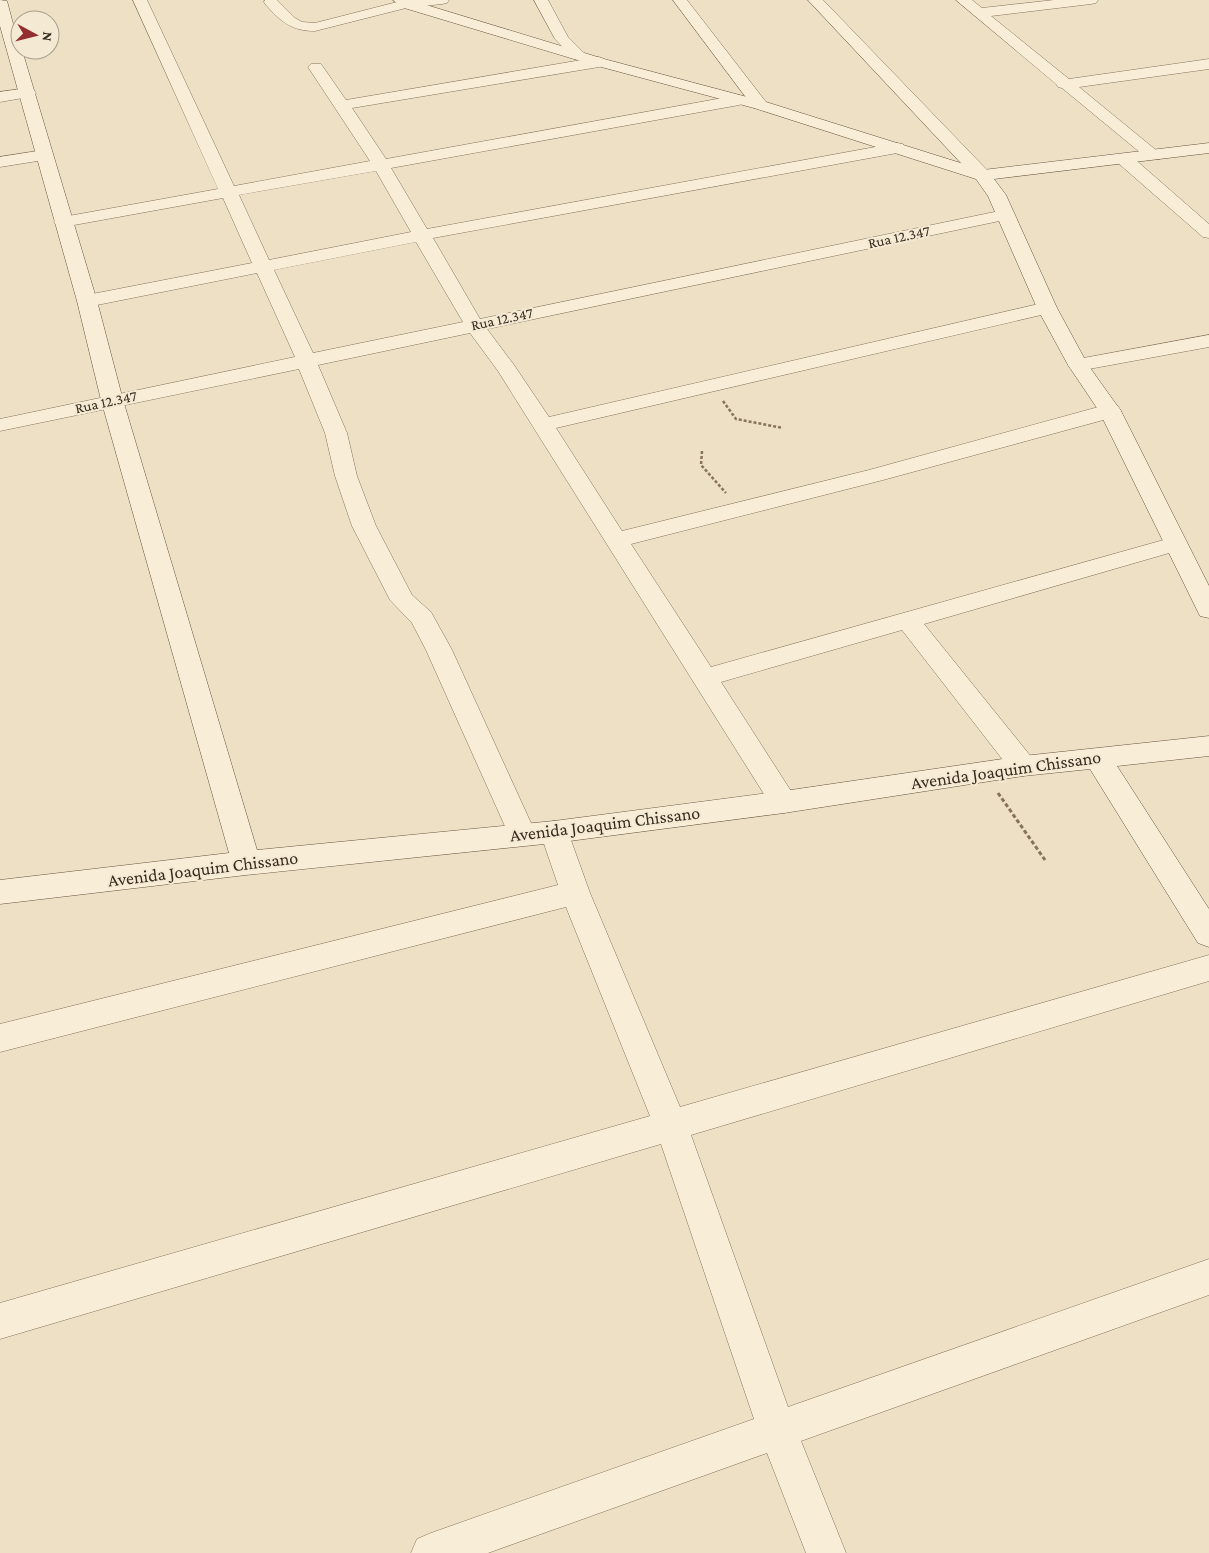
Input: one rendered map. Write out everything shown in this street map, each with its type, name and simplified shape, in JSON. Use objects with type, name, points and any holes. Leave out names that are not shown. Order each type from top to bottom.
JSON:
[{"type":"street","points":[[140,0],[306,360],[336,433],[346,476],[364,526],[402,600],[422,618],[538,833],[575,893],[671,1125],[778,1430],[826,1553]]},
{"type":"street","points":[[271,2],[291,24],[301,27],[315,27],[403,2],[442,0]]},
{"type":"street","points":[[541,0],[562,39],[579,56]]},
{"type":"street","points":[[680,0],[760,105]]},
{"type":"street","points":[[815,0],[982,175],[997,195],[1004,215],[1047,308],[1078,365],[1110,411],[1209,610]]},
{"type":"street","points":[[963,0],[1064,84],[1154,155]]},
{"type":"street","points":[[978,13],[1091,0]]},
{"type":"street","points":[[403,2],[599,62],[760,105],[982,175],[1209,148]]},
{"type":"street","points":[[1,9],[28,93],[63,222],[87,301],[112,400],[246,863]]},
{"type":"street","points":[[343,105],[599,62]]},
{"type":"street","points":[[1064,84],[1209,64]]},
{"type":"street","points":[[316,67],[380,163],[474,325],[507,369],[543,424],[615,540],[784,802]]},
{"type":"street","points":[[0,97],[28,93]]},
{"type":"street","points":[[63,222],[380,163],[739,100]]},
{"type":"street","points":[[87,301],[264,268],[422,235],[897,148]]},
{"type":"street","points":[[0,162],[44,155]]},
{"type":"street","points":[[1124,159],[1209,233]]},
{"type":"street","name":"Rua 12.347","points":[[0,425],[112,400],[1004,215]]},
{"type":"street","points":[[543,424],[1047,308]]},
{"type":"street","points":[[1078,365],[1209,341]]},
{"type":"street","points":[[615,540],[875,475],[1110,411]]},
{"type":"street","points":[[704,678],[1176,544]]},
{"type":"street","points":[[907,619],[1022,766]]},
{"type":"street","name":"Avenida Joaquim Chissano","points":[[0,892],[246,863],[538,833],[784,802],[1022,766],[1209,746]]},
{"type":"street","points":[[1097,757],[1209,934]]},
{"type":"street","points":[[0,1038],[575,893]]},
{"type":"street","points":[[0,1321],[1209,968]]},
{"type":"street","points":[[431,1553],[1209,1277]]},
{"type":"path","points":[[710,385],[736,419],[783,428]]},
{"type":"path","points":[[702,451],[701,465],[740,508]]},
{"type":"path","points":[[984,772],[1045,860]]}]
